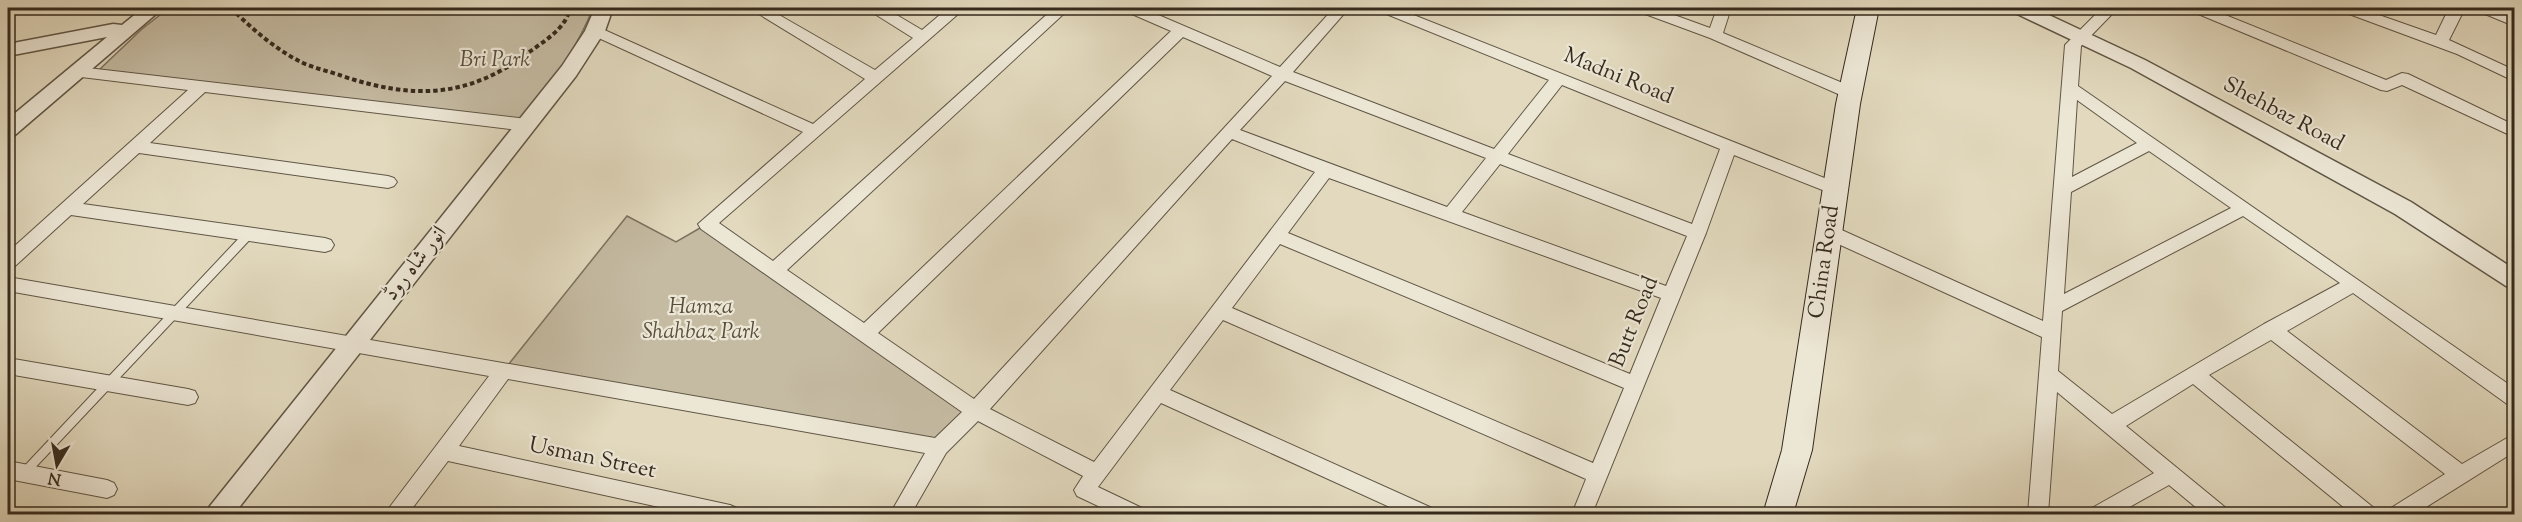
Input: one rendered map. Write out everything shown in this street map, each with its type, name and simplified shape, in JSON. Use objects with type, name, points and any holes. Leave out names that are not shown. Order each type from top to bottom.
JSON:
[{"type":"main road","name":"China Road","points":[[1778,514],[1797,450],[1851,93],[1868,8]]},
{"type":"street","points":[[8,130],[154,8]]},
{"type":"street","name":"انور شاہ روڈ","points":[[219,514],[569,71],[595,30],[604,8]]},
{"type":"street","points":[[756,8],[876,78]]},
{"type":"street","points":[[875,8],[922,37]]},
{"type":"street","points":[[957,8],[707,224],[976,411],[1097,473]]},
{"type":"street","points":[[774,271],[1062,8]]},
{"type":"street","points":[[1130,8],[1282,74],[1697,233]]},
{"type":"street","points":[[900,514],[939,447],[976,411],[1342,8]]},
{"type":"street","name":"Madni Road","points":[[1384,8],[1836,189]]},
{"type":"street","points":[[1642,8],[1715,35],[1851,93]]},
{"type":"street","points":[[1715,35],[1724,8]]},
{"type":"street","name":"Shehbaz Road","points":[[2020,8],[2138,64],[2403,208],[2514,280]]},
{"type":"street","points":[[2038,514],[2073,45],[2110,8]]},
{"type":"street","points":[[2196,8],[2387,86],[2402,78],[2514,132]]},
{"type":"street","points":[[2346,8],[2440,42],[2514,76]]},
{"type":"street","points":[[2440,42],[2458,8],[2456,8]]},
{"type":"street","points":[[2490,11],[2514,21]]},
{"type":"street","points":[[8,50],[114,30],[125,31]]},
{"type":"street","points":[[595,30],[814,131]]},
{"type":"street","points":[[865,334],[1180,31]]},
{"type":"street","points":[[79,72],[527,125]]},
{"type":"street","points":[[1450,215],[1559,78]]},
{"type":"street","points":[[8,262],[201,87]]},
{"type":"street","points":[[2070,88],[2354,284],[2514,398]]},
{"type":"street","points":[[1229,132],[1326,170],[1672,295]]},
{"type":"street","points":[[2062,189],[2150,143]]},
{"type":"street","name":"Butt Road","points":[[1582,514],[1697,233],[1729,146]]},
{"type":"street","points":[[137,147],[388,182]]},
{"type":"street","points":[[1135,514],[1084,490],[1326,170]]},
{"type":"street","points":[[68,208],[325,245]]},
{"type":"street","points":[[2054,307],[2245,208]]},
{"type":"street","points":[[1829,232],[2052,333]]},
{"type":"street","points":[[1277,235],[1635,384]]},
{"type":"street","points":[[8,284],[939,447]]},
{"type":"street","points":[[2111,424],[2271,329],[2354,284]]},
{"type":"street","points":[[1220,310],[1598,475]]},
{"type":"street","points":[[2271,329],[2461,476]]},
{"type":"street","points":[[8,366],[188,397]]},
{"type":"street","points":[[396,514],[504,370]]},
{"type":"street","points":[[2049,374],[2219,514]]},
{"type":"street","points":[[2194,374],[2367,514]]},
{"type":"street","points":[[1157,393],[1425,514]]},
{"type":"street","points":[[2398,514],[2514,442]]},
{"type":"street","name":"Usman Street","points":[[443,451],[730,514]]},
{"type":"street","points":[[16,472],[107,489]]},
{"type":"street","points":[[2099,514],[2170,474]]},
{"type":"lane","points":[[16,472],[108,384],[249,234]]},
{"type":"path","points":[[231,8],[249,26],[300,62],[380,88],[430,91],[466,86],[504,71],[555,33],[568,18],[570,8]]},
{"type":"green space","name":"Bri Park","points":[[169,8],[593,8],[571,52],[524,119],[99,70],[142,29]]},
{"type":"green space","name":"Hamza Shahbaz Park","points":[[627,216],[676,242],[707,224],[976,411],[939,447],[504,370]]}]
